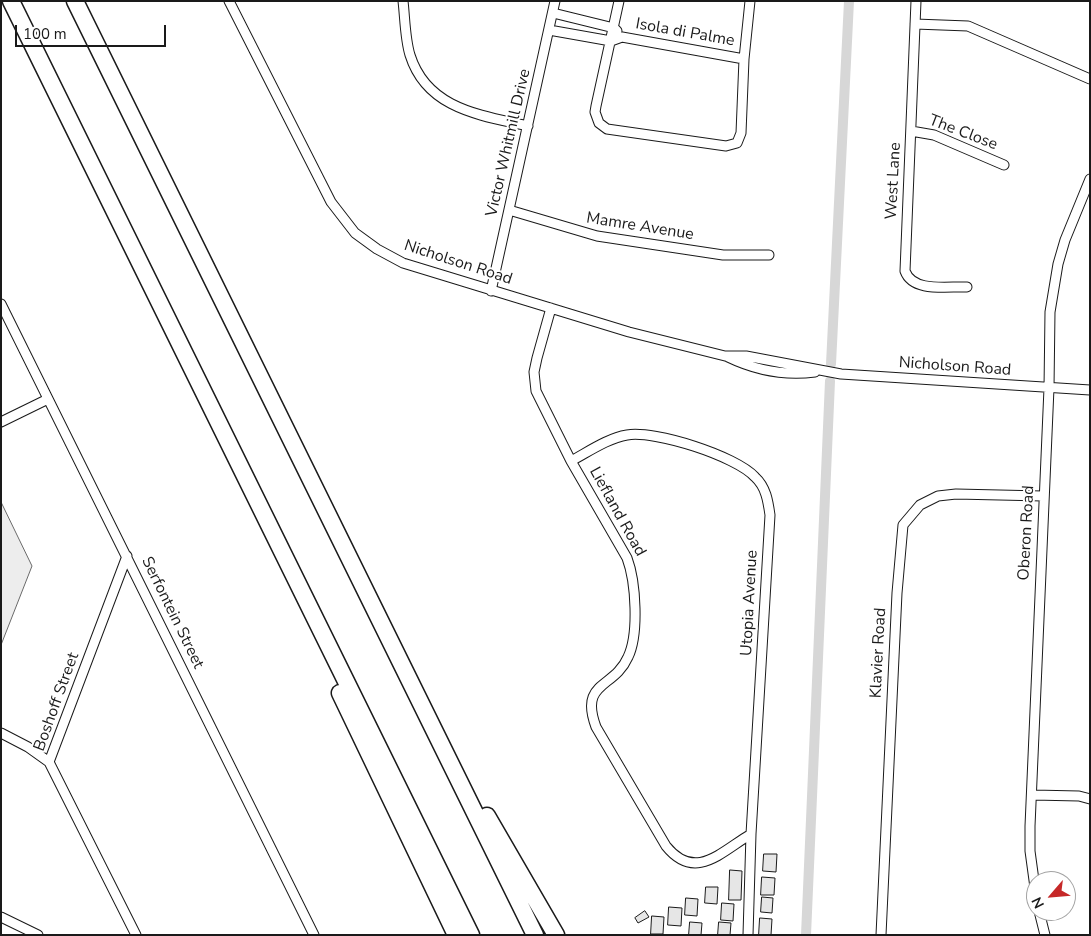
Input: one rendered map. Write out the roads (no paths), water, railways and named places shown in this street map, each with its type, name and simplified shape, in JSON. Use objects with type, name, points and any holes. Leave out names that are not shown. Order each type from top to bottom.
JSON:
[{"type":"highway","points":[[11,1],[282,555],[385,758],[471,935]]},
{"type":"highway","points":[[75,1],[535,935]]},
{"type":"highway","points":[[282,555],[286,575],[324,660],[456,935]]},
{"type":"highway","points":[[421,704],[556,935]]},
{"type":"street","name":"Nicholson Road","points":[[229,1],[321,184],[344,221],[367,242],[388,256],[421,269],[491,291],[651,338],[725,356],[757,369],[794,373],[819,371],[1090,390]]},
{"type":"street","points":[[404,1],[410,54],[417,72],[435,94],[461,110],[528,126]]},
{"type":"street","name":"Victor Whitmill Drive","points":[[491,291],[555,1]]},
{"type":"street","points":[[619,1],[595,112],[599,123],[608,129],[726,146],[737,143],[741,133],[744,59],[750,1]]},
{"type":"street","name":"West Lane","points":[[916,1],[905,271],[908,278],[916,284],[966,287]]},
{"type":"street","name":"Isola di Palme","points":[[553,13],[614,28],[622,37]]},
{"type":"street","points":[[915,24],[968,26],[1088,80]]},
{"type":"street","name":"Isola di Palme","points":[[549,30],[611,41],[622,37],[744,59]]},
{"type":"street","name":"The Close","points":[[911,131],[934,134],[1004,165]]},
{"type":"street","name":"Oberon Road","points":[[1033,871],[1030,851],[1043,496],[1049,388],[1050,312],[1065,240],[1090,179]]},
{"type":"street","name":"Mamre Avenue","points":[[509,210],[597,236],[724,255],[769,255]]},
{"type":"street","name":"Serfontein Street","points":[[1,304],[314,935]]},
{"type":"street","name":"Liefland Road","points":[[551,308],[537,358],[534,382],[542,404],[571,461],[627,558],[633,574],[636,591],[629,656],[617,672],[596,690],[592,698],[591,713],[596,727],[666,846],[674,856],[684,863],[699,864],[751,834]]},
{"type":"street","points":[[1,422],[48,399]]},
{"type":"street","name":"Utopia Avenue","points":[[571,461],[620,437],[643,434],[729,458],[745,467],[763,487],[770,515],[751,834],[748,935]]},
{"type":"street","name":"Klavier Road","points":[[881,935],[896,593],[903,525],[920,505],[938,496],[956,494],[1043,496]]},
{"type":"street","name":"Boshoff Street","points":[[127,556],[49,762],[136,935]]},
{"type":"street","points":[[1,733],[28,747],[49,762]]},
{"type":"street","points":[[1033,796],[1079,796],[1090,799]]},
{"type":"street","points":[[1,917],[38,935]]},
{"type":"street","points":[[1042,921],[1045,935]]},
{"type":"waterway","points":[[831,364],[849,1]]},
{"type":"waterway","points":[[806,935],[830,381]]}]
